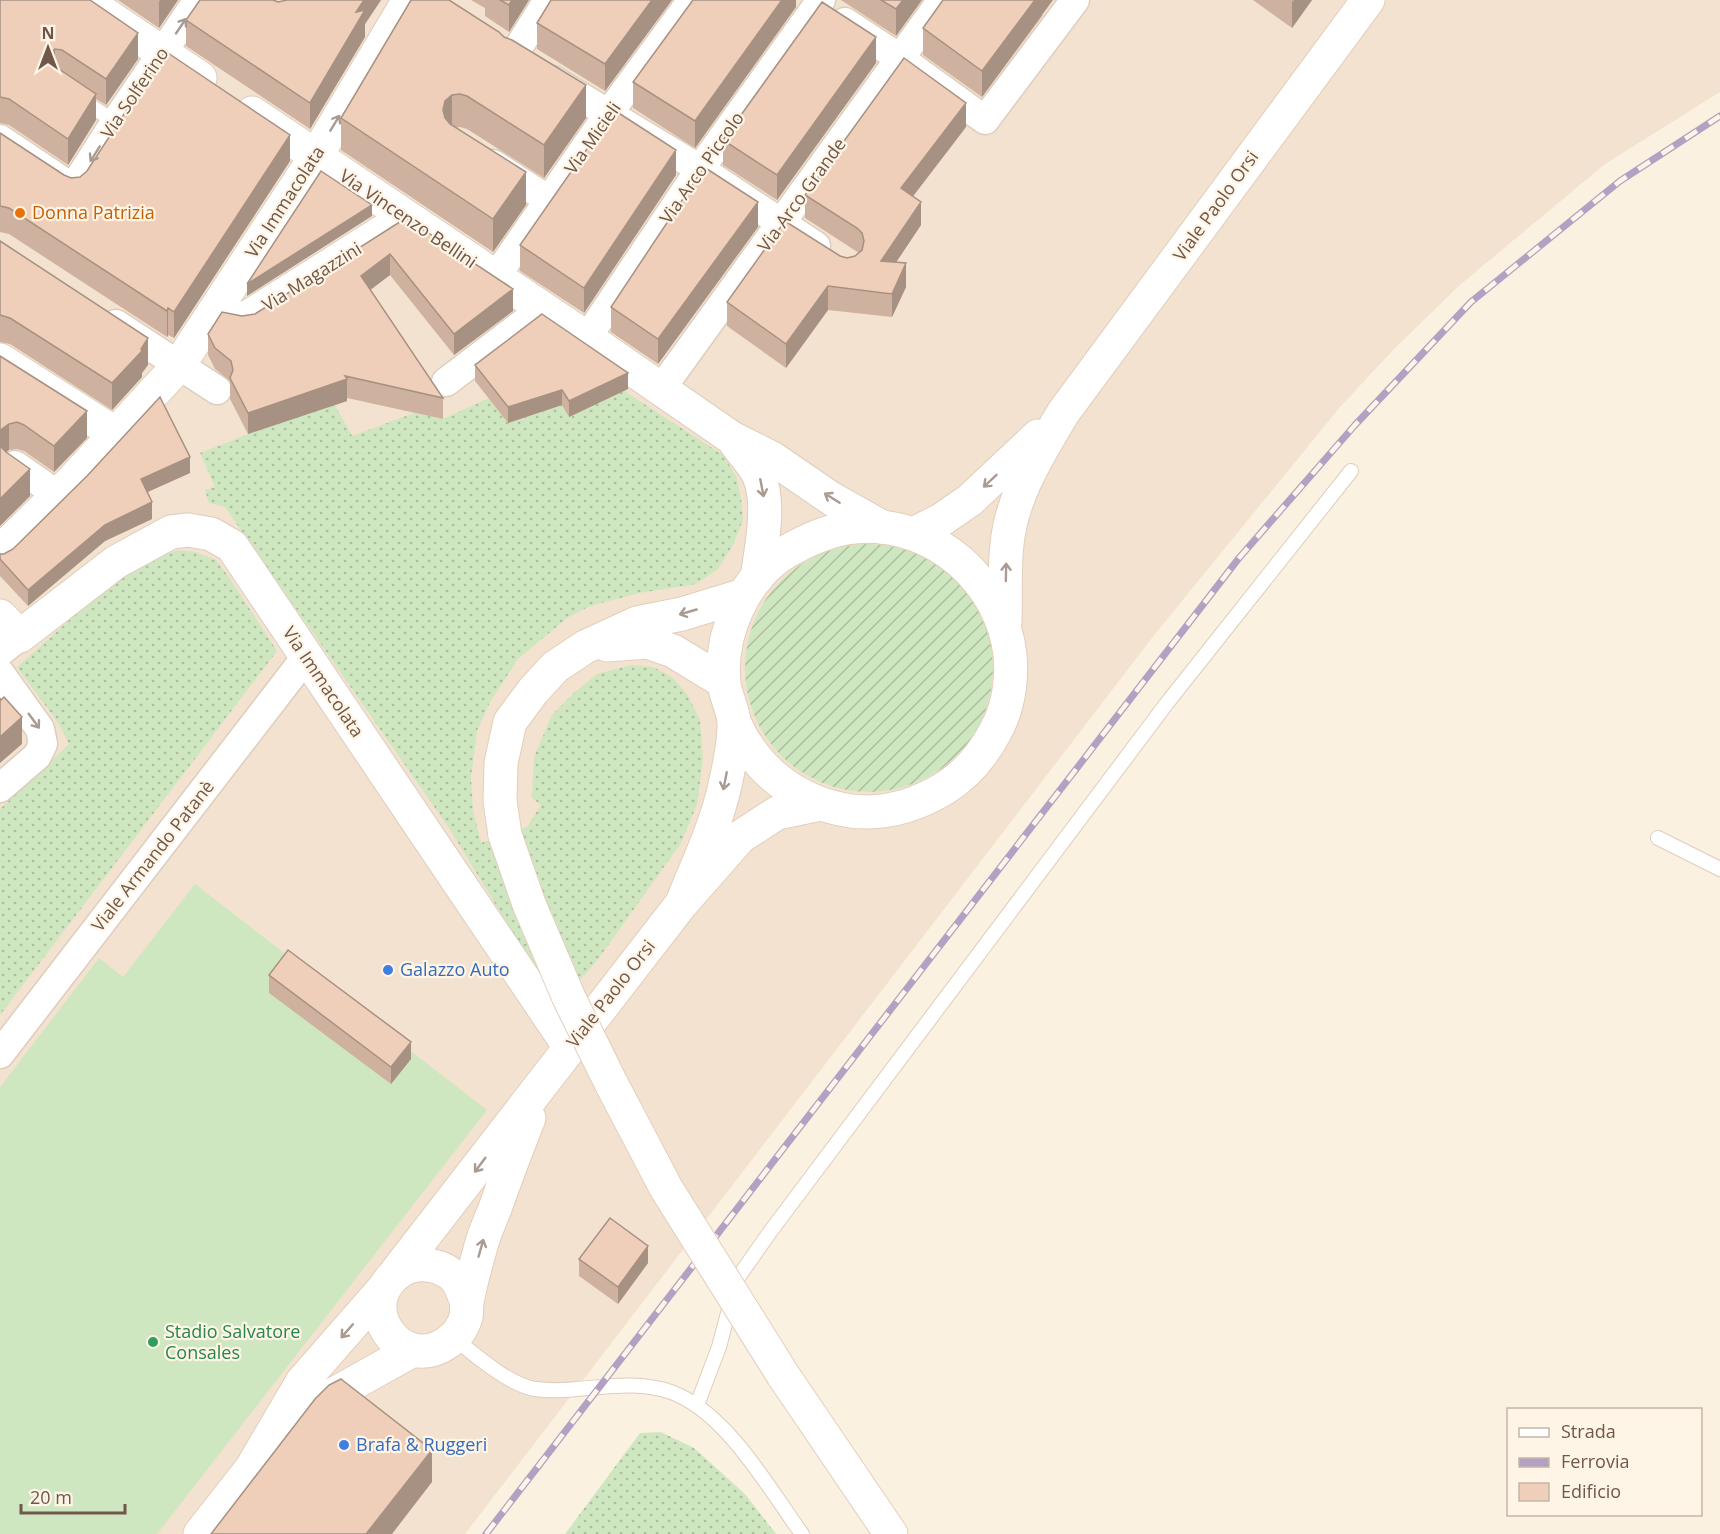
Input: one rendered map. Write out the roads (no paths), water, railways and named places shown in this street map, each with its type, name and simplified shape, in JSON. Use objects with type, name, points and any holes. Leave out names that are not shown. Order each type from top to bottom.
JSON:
[{"type":"main road","name":"Via Vincenzo Bellini","points":[[84,0],[732,438]]},
{"type":"main road","name":"Viale Paolo Orsi","points":[[1063,412],[1368,0]]},
{"type":"main road","name":"Via Immacolata","points":[[0,552],[58,495],[179,365],[316,156],[425,2]]},
{"type":"main road","name":"Via Magazzini","points":[[213,313],[245,319],[406,217]]},
{"type":"main road","points":[[0,360],[116,434]]},
{"type":"main road","points":[[1063,412],[1026,478],[1013,518],[1007,543],[1005,630],[1011,668],[1005,707],[990,742],[966,773],[934,795],[897,809],[858,812],[820,804],[793,791],[769,773],[749,750],[735,724],[724,682],[727,637],[734,615],[750,587],[782,554],[813,537],[847,528],[898,530],[941,520],[970,500],[1063,412]]},
{"type":"main road","points":[[732,438],[772,458],[832,499],[898,530],[934,543],[954,555],[985,588],[997,608],[1005,630]]},
{"type":"main road","points":[[732,438],[759,476],[764,502],[763,534],[750,587]]},
{"type":"main road","name":"Via Immacolata","points":[[7,634],[116,562],[171,532],[188,530],[211,534],[232,546],[569,1046]]},
{"type":"main road","points":[[750,587],[682,614],[637,623],[585,647],[555,667],[533,691],[510,722],[501,763],[500,801],[505,835],[537,925],[569,998],[666,1188],[783,1375],[891,1534]]},
{"type":"main road","points":[[585,647],[646,642],[673,651],[724,682]]},
{"type":"main road","points":[[682,903],[712,828],[725,786],[735,724]]},
{"type":"main road","points":[[682,903],[740,837],[777,813],[820,804]]},
{"type":"main road","name":"Viale Paolo Orsi","points":[[541,1085],[682,903]]},
{"type":"main road","points":[[251,1469],[302,1382],[390,1281],[541,1085]]},
{"type":"main road","points":[[467,1304],[456,1279],[446,1270],[433,1265],[419,1264],[406,1268],[390,1281],[381,1299],[380,1312],[383,1325],[395,1341],[413,1350],[442,1347],[462,1328],[482,1243],[541,1085]]},
{"type":"main road","points":[[200,1534],[251,1469],[318,1403],[413,1350]]},
{"type":"street","name":"Via Solferino","points":[[0,139],[73,188],[198,0]]},
{"type":"street","points":[[548,0],[503,50],[700,169],[781,224],[838,259]]},
{"type":"street","name":"Via Micieli","points":[[495,278],[609,113],[692,0]]},
{"type":"street","name":"Via Arco Grande","points":[[661,389],[942,0]]},
{"type":"street","points":[[816,1],[985,120],[1075,0]]},
{"type":"street","name":"Via Arco Piccolo","points":[[587,338],[816,1]]},
{"type":"street","points":[[469,149],[549,200]]},
{"type":"street","points":[[90,307],[217,390]]},
{"type":"street","points":[[446,382],[542,309]]},
{"type":"street","points":[[15,465],[58,495]]},
{"type":"street","name":"Viale Armando Patanè","points":[[0,1054],[306,657]]},
{"type":"street","points":[[0,674],[40,729],[43,744],[37,756],[0,789]]},
{"type":"lane","points":[[68,90],[115,122]]},
{"type":"lane","points":[[697,1405],[719,1347],[737,1279],[1167,703],[1351,471]]},
{"type":"lane","points":[[1658,838],[1720,869]]},
{"type":"lane","points":[[454,1338],[501,1374],[533,1389],[566,1389],[601,1385],[641,1386],[670,1392],[697,1405],[734,1439],[802,1534]]},
{"type":"railway","points":[[486,1534],[1239,558],[1355,425],[1471,302],[1620,181],[1720,116]]},
{"type":"place","name":"Donna Patrizia","points":[[20,213]]},
{"type":"place","name":"Galazzo Auto","points":[[388,970]]},
{"type":"place","name":"Stadio Salvatore Consales","points":[[153,1342]]},
{"type":"place","name":"Brafa & Ruggeri","points":[[344,1445]]}]
